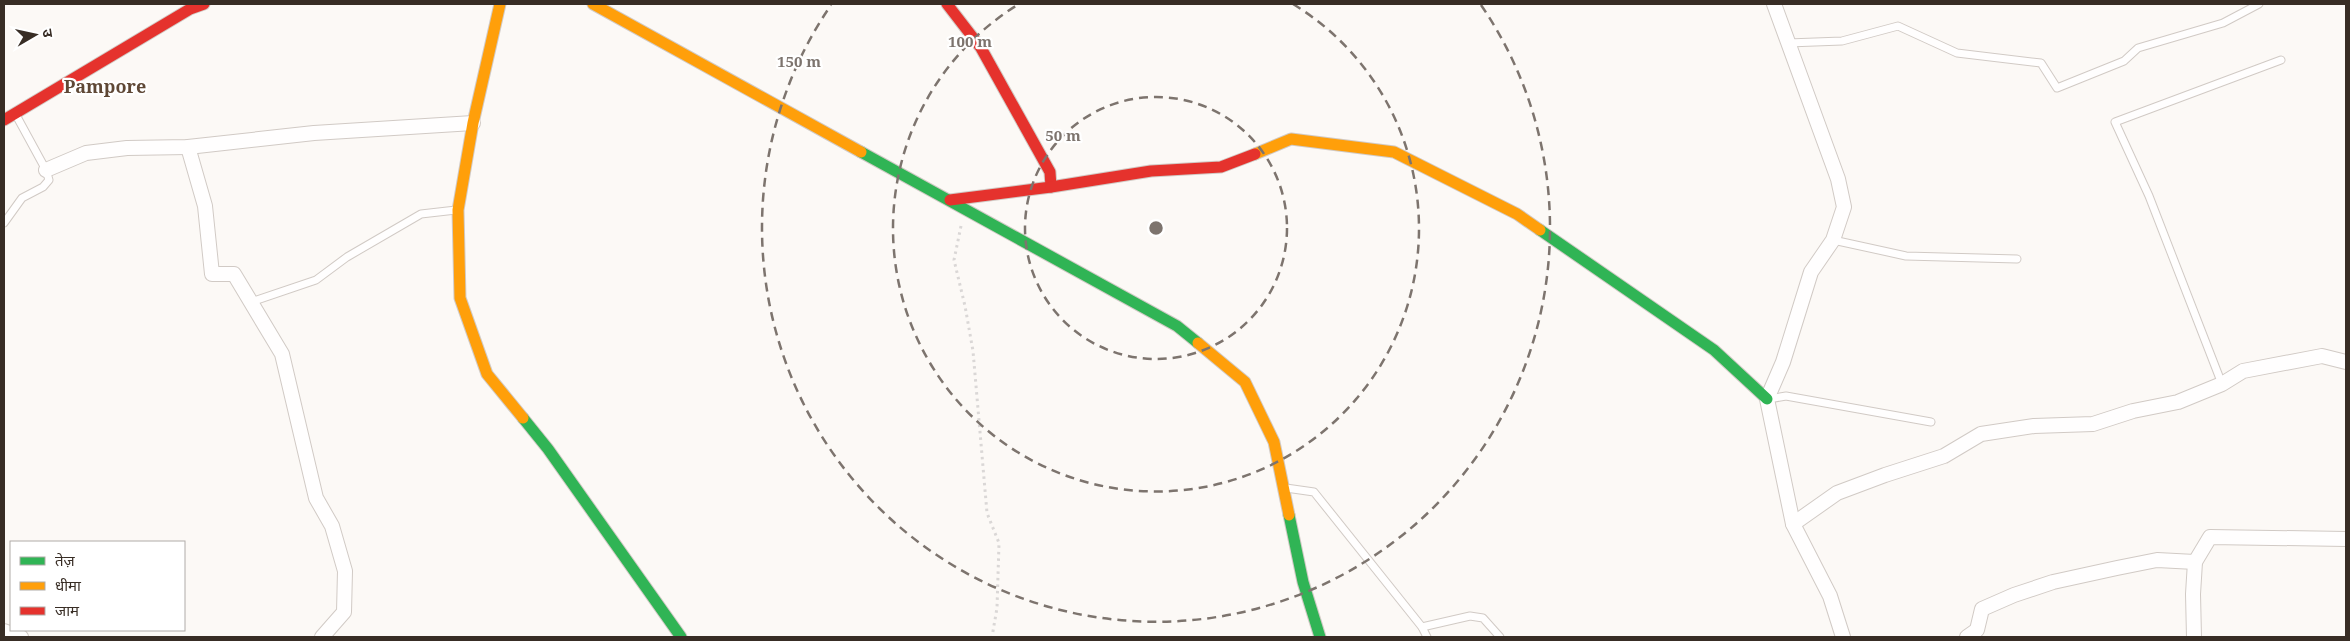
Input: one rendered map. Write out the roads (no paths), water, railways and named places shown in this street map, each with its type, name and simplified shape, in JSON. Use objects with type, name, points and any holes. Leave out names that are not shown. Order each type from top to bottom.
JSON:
[{"type":"street","points":[[4,120],[190,9],[204,4]]},
{"type":"street","points":[[500,4],[473,123],[458,210],[460,298],[487,374],[548,450],[681,637]]},
{"type":"street","points":[[594,4],[1177,326],[1245,382],[1274,442],[1303,582],[1320,637]]},
{"type":"street","points":[[947,4],[981,48],[1050,172],[1051,188]]},
{"type":"street","points":[[1774,4],[1838,179],[1844,207],[1833,240],[1811,272],[1783,362],[1767,399],[1793,524],[1830,596],[1844,637]]},
{"type":"street","points":[[46,170],[86,153],[127,148],[188,147],[314,133],[473,123]]},
{"type":"street","points":[[950,200],[1051,188],[1151,171],[1222,167],[1291,139],[1394,152],[1517,214],[1714,350],[1767,399]]},
{"type":"street","points":[[188,147],[205,206],[212,274],[234,274],[282,354],[316,498],[332,526],[345,571],[344,612],[322,637]]},
{"type":"street","points":[[1793,524],[1837,493],[1944,456],[1981,434],[2034,426],[2093,424],[2133,411],[2178,402],[2222,384],[2243,371],[2322,356],[2346,362]]},
{"type":"street","points":[[2194,637],[2193,594],[2196,562],[2210,536],[2346,539]]},
{"type":"street","points":[[1973,635],[1982,608],[2053,582],[2157,560],[2196,562]]},
{"type":"street","points":[[4,631],[21,637]]},
{"type":"lane","points":[[1788,44],[1842,41],[1898,26],[1957,53],[2041,63],[2057,88],[2124,61],[2138,48],[2223,23],[2259,4]]},
{"type":"lane","points":[[2222,384],[2150,196],[2115,122],[2282,60]]},
{"type":"lane","points":[[4,223],[22,198],[43,187],[49,180],[46,170],[14,113]]},
{"type":"lane","points":[[251,302],[316,280],[347,257],[421,214],[458,210]]},
{"type":"lane","points":[[1833,240],[1906,256],[2017,259]]},
{"type":"lane","points":[[1767,399],[1786,396],[1931,422]]},
{"type":"lane","points":[[1283,488],[1314,492],[1422,627],[1427,637]]},
{"type":"lane","points":[[1422,627],[1470,616],[1483,618],[1500,637]]},
{"type":"district","name":"Pampore","points":[[105,86]]}]
